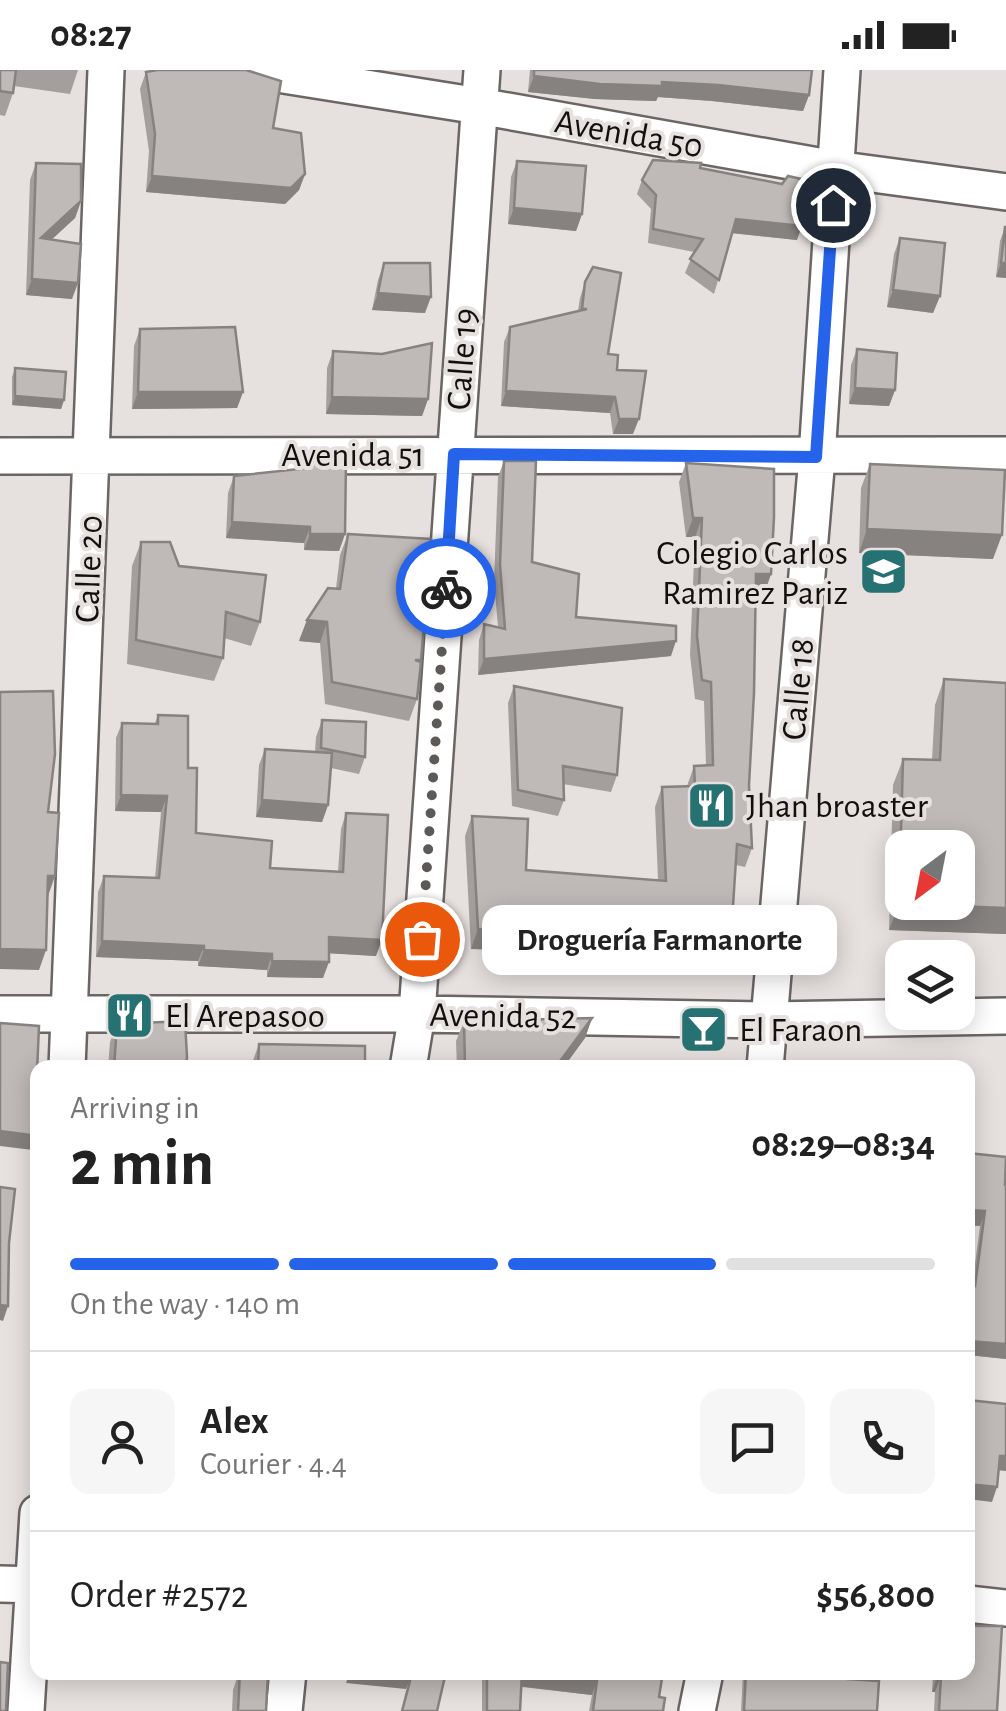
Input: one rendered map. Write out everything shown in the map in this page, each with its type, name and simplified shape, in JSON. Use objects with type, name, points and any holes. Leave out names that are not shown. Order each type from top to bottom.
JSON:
[{"type":"street","name":"Calle 20","points":[[67,1060],[106,70]]},
{"type":"street","name":"Avenida 50","points":[[252,70],[835,169],[1006,192]]},
{"type":"street","name":"Calle 19","points":[[409,1060],[417,1014],[482,70]]},
{"type":"street","name":"Calle 18","points":[[766,1060],[816,457],[842,70]]},
{"type":"street","name":"Avenida 51","points":[[0,456],[1006,455]]},
{"type":"street","name":"Avenida 52","points":[[0,1014],[417,1014],[769,1020],[1006,1016]]},
{"type":"street","points":[[26,1711],[23,1584],[30,1550]]},
{"type":"street","points":[[975,1605],[1006,1608]]},
{"type":"street","points":[[284,1711],[287,1680]]},
{"type":"street","points":[[697,1711],[703,1680]]},
{"type":"building","points":[[0,70],[16,70],[13,93],[0,91]]},
{"type":"building","points":[[246,70],[281,81],[273,128],[301,133],[305,174],[291,188],[152,176],[155,134],[146,72]]},
{"type":"building","points":[[534,70],[812,70],[809,95],[662,82],[662,86],[600,84],[534,76]]},
{"type":"building","points":[[653,160],[701,163],[700,168],[782,184],[788,176],[810,181],[802,226],[736,219],[719,280],[690,259],[703,239],[653,229],[656,195],[642,180]]},
{"type":"building","points":[[517,161],[586,166],[582,214],[514,208]]},
{"type":"building","points":[[36,163],[81,164],[81,201],[41,238],[81,244],[78,283],[32,279]]},
{"type":"building","points":[[1005,227],[1006,263],[1001,263]]},
{"type":"building","points":[[900,238],[945,243],[940,296],[893,290]]},
{"type":"building","points":[[384,263],[430,263],[431,297],[378,293]]},
{"type":"building","points":[[593,267],[621,273],[608,354],[618,355],[617,370],[646,371],[639,419],[619,419],[615,397],[506,391],[510,327],[587,309],[582,309],[585,282]]},
{"type":"building","points":[[235,327],[243,392],[138,392],[140,329]]},
{"type":"building","points":[[432,343],[428,399],[332,397],[333,351],[382,354]]},
{"type":"building","points":[[857,349],[897,353],[895,390],[855,388]]},
{"type":"building","points":[[15,368],[66,372],[64,400],[15,396]]},
{"type":"building","points":[[309,460],[346,460],[345,534],[310,534],[310,527],[232,522],[234,476],[309,468]]},
{"type":"building","points":[[504,461],[536,461],[532,562],[579,574],[576,617],[676,626],[676,641],[484,659],[484,624],[505,629],[500,565]]},
{"type":"building","points":[[686,463],[774,469],[771,574],[756,574],[749,785],[752,848],[737,844],[731,937],[478,929],[472,816],[528,819],[526,870],[666,881],[662,787],[695,786],[694,766],[713,765],[711,682],[702,680],[697,636],[702,518],[693,518]]},
{"type":"building","points":[[870,464],[1005,470],[1002,535],[867,529]]},
{"type":"building","points":[[348,534],[431,539],[421,660],[415,660],[421,662],[417,699],[332,682],[327,622],[307,620],[328,588],[340,589]]},
{"type":"building","points":[[141,542],[170,542],[179,566],[266,575],[260,622],[226,612],[223,658],[136,640]]},
{"type":"building","points":[[944,679],[1006,683],[1006,908],[975,907],[975,830],[901,830],[903,759],[940,760]]},
{"type":"building","points":[[514,686],[622,708],[617,775],[563,766],[564,800],[518,790]]},
{"type":"building","points":[[53,691],[55,754],[48,812],[59,813],[55,876],[48,876],[46,950],[0,949],[0,692]]},
{"type":"building","points":[[158,715],[188,716],[188,768],[197,768],[196,833],[272,841],[270,868],[343,872],[346,813],[388,815],[382,940],[329,937],[329,962],[272,961],[272,954],[204,950],[204,946],[102,941],[104,876],[159,878],[167,796],[121,795],[122,723],[158,724]]},
{"type":"building","points":[[322,720],[366,722],[365,757],[321,748]]},
{"type":"building","points":[[265,749],[332,753],[328,805],[262,800]]},
{"type":"building","points":[[592,1018],[561,1060],[465,1060],[464,1021]]},
{"type":"building","points":[[185,1021],[187,1060],[115,1060],[117,1024]]},
{"type":"building","points":[[0,1023],[39,1026],[38,1060],[30,1060],[30,1135],[0,1131]]},
{"type":"building","points":[[259,1044],[365,1046],[365,1060],[258,1060]]},
{"type":"building","points":[[975,1154],[1006,1157],[1006,1344],[975,1342],[975,1286],[985,1211],[975,1210]]},
{"type":"building","points":[[0,1187],[15,1189],[8,1306],[0,1305]]},
{"type":"building","points":[[975,1401],[1006,1404],[1006,1456],[1000,1456],[997,1487],[975,1485]]},
{"type":"building","points":[[975,1626],[1002,1626],[997,1711],[939,1711],[941,1680],[975,1680]]},
{"type":"building","points":[[0,1662],[8,1663],[6,1711],[0,1711]]},
{"type":"building","points":[[240,1680],[268,1680],[266,1711],[238,1711]]},
{"type":"building","points":[[410,1680],[444,1680],[437,1711],[402,1711]]},
{"type":"building","points":[[487,1680],[522,1680],[520,1711],[487,1711]]},
{"type":"building","points":[[597,1680],[662,1680],[659,1697],[665,1698],[663,1711],[593,1711]]},
{"type":"building","points":[[746,1680],[879,1681],[877,1711],[744,1711]]},
{"type":"way so far","points":[[422,939],[446,588]]},
{"type":"place","name":"Colegio Carlos Ramirez Pariz","points":[[883,572]]},
{"type":"place","name":"Jhan broaster","points":[[711,805]]},
{"type":"place","name":"Droguería Farmanorte","points":[[422,939]]},
{"type":"place","name":"El Arepasoo","points":[[130,1015]]},
{"type":"place","name":"El Faraon","points":[[704,1029]]},
{"type":"route","points":[[446,588],[454,454],[816,457],[833,205]]}]
